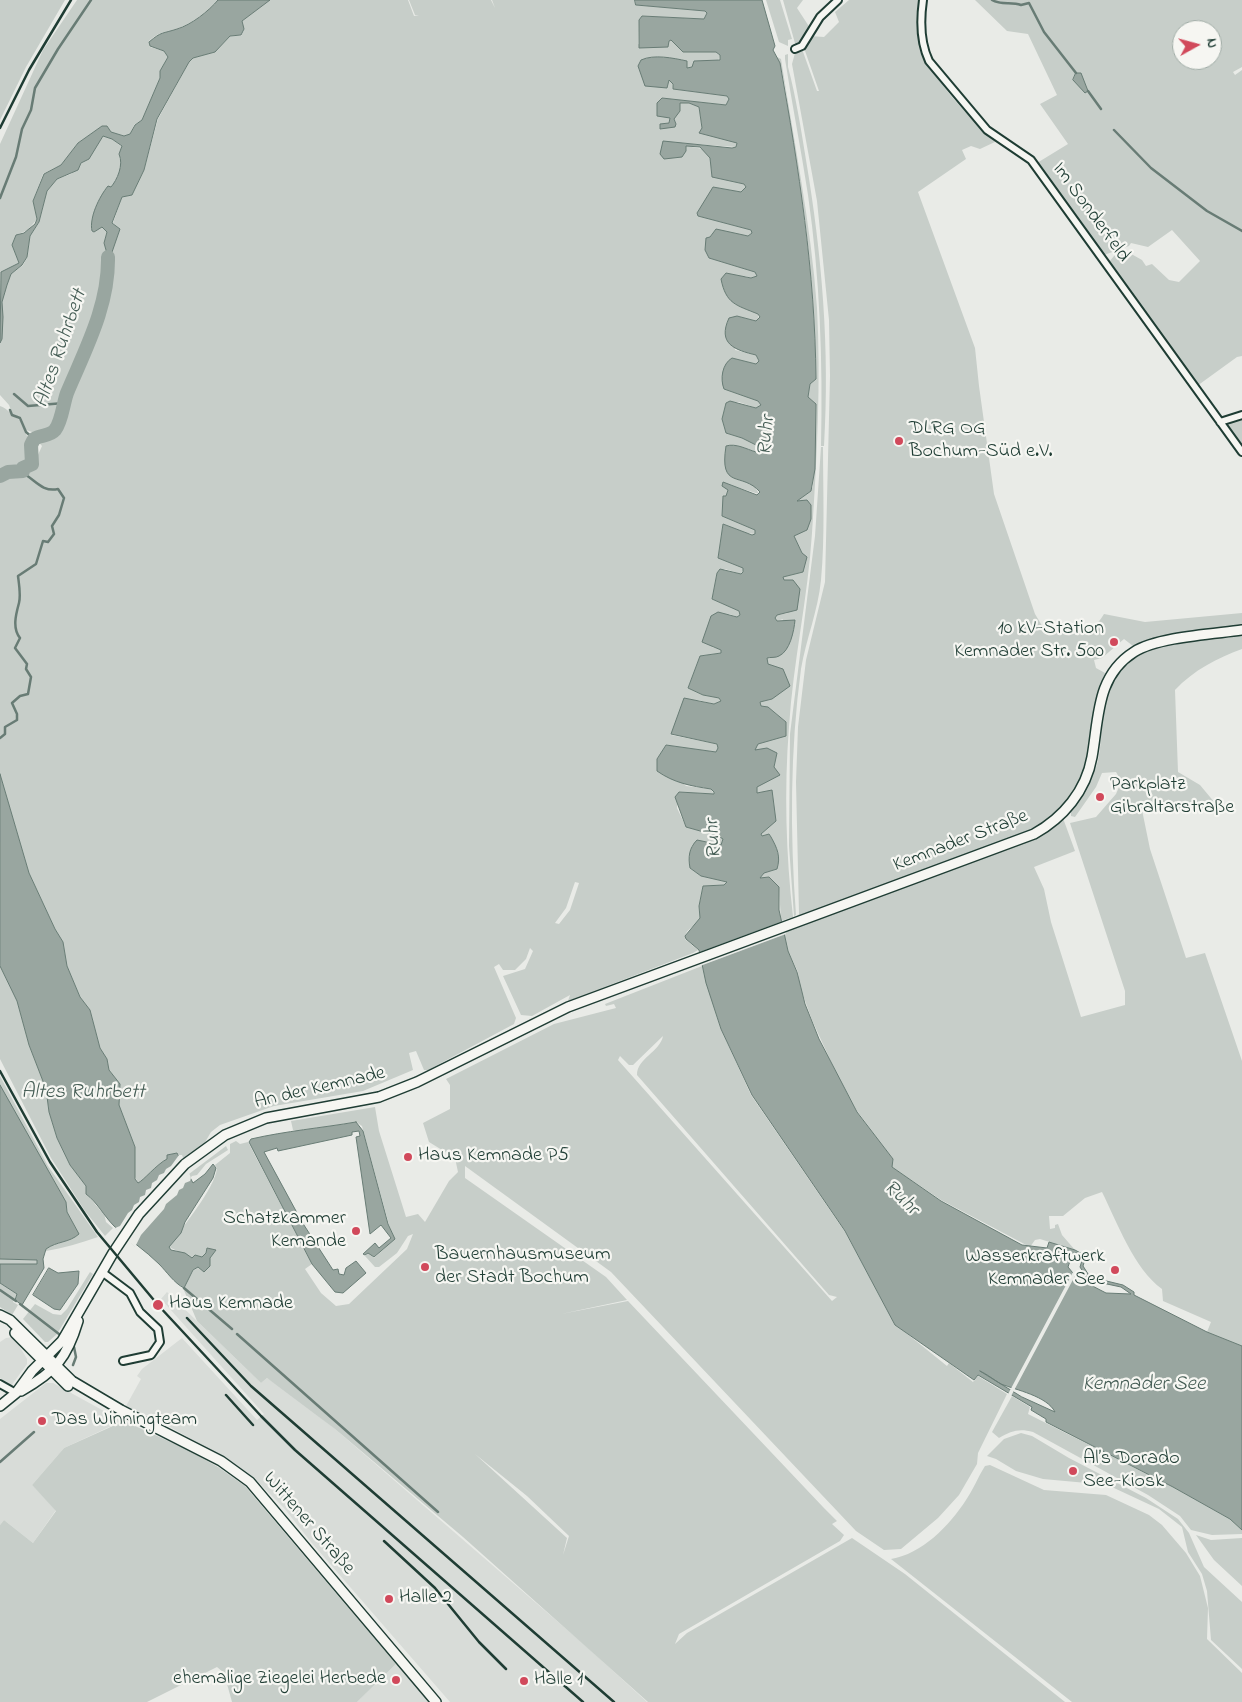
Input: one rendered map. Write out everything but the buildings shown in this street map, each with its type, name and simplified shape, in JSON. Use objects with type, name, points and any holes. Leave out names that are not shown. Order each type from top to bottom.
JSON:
[{"type":"main road","name":"Kemnader Straße","points":[[677,967],[997,848],[1045,828],[1064,812],[1076,797],[1092,759],[1102,694],[1108,679],[1123,660],[1134,651],[1154,643],[1242,630]]},
{"type":"main road","name":"An der Kemnade","points":[[16,1393],[62,1340],[124,1236],[165,1184],[206,1148],[238,1128],[266,1118],[362,1101],[394,1091],[421,1080],[537,1021],[677,967]]},
{"type":"main road","name":"An der Kemnade","points":[[54,1369],[64,1359],[83,1306]]},
{"type":"main road","name":"Wittener Straße","points":[[2,1316],[10,1320],[54,1369],[121,1410],[221,1461],[250,1482],[436,1702]]},
{"type":"main road","points":[[0,1406],[16,1393],[54,1369]]},
{"type":"street","points":[[794,49],[802,46],[820,17],[838,0]]},
{"type":"street","name":"Im Sonderfeld","points":[[922,0],[922,36],[929,61],[987,130],[1031,160],[1242,452]]},
{"type":"street","points":[[1220,422],[1242,415]]},
{"type":"street","points":[[102,1272],[130,1293],[140,1312],[158,1329],[161,1337],[160,1342],[151,1355],[123,1361]]},
{"type":"street","points":[[0,1384],[16,1393]]},
{"type":"shaded area","points":[[0,0],[65,0],[26,67],[0,120]]},
{"type":"shaded area","points":[[77,0],[218,0],[193,21],[160,34],[149,41],[150,47],[164,51],[168,57],[160,71],[160,78],[142,120],[134,125],[130,134],[124,136],[111,132],[107,126],[102,126],[78,143],[61,165],[43,174],[33,201],[37,219],[28,230],[16,235],[12,245],[19,263],[1,272],[0,291],[0,144],[43,50]]},
{"type":"shaded area","points":[[270,0],[408,0],[414,16],[419,15],[415,15],[409,0],[491,0],[495,8],[492,0],[635,0],[637,5],[705,11],[707,13],[705,19],[642,16],[639,20],[638,44],[668,47],[671,40],[716,52],[720,55],[718,61],[698,61],[692,67],[687,68],[687,61],[646,58],[667,87],[669,80],[672,81],[673,89],[727,96],[729,99],[726,105],[661,98],[670,118],[669,123],[663,123],[676,124],[674,119],[679,103],[689,103],[699,107],[702,129],[700,133],[737,142],[736,147],[663,142],[703,149],[710,158],[712,176],[744,184],[746,187],[741,192],[713,187],[698,216],[751,230],[752,233],[748,236],[716,230],[710,237],[706,238],[709,258],[756,272],[757,276],[751,278],[745,276],[737,305],[758,314],[759,320],[756,321],[737,316],[735,350],[756,355],[759,362],[756,364],[732,358],[724,389],[758,401],[761,405],[756,408],[739,402],[726,403],[722,419],[726,433],[760,447],[759,451],[756,452],[734,445],[759,494],[723,483],[728,490],[722,516],[755,530],[755,534],[746,533],[723,524],[718,558],[744,568],[741,574],[725,569],[717,573],[712,599],[739,611],[740,615],[738,617],[729,614],[712,647],[722,650],[721,653],[700,656],[688,688],[703,695],[719,698],[721,701],[714,704],[698,700],[671,735],[717,744],[719,748],[716,752],[666,745],[657,759],[686,786],[711,789],[714,794],[679,792],[677,808],[686,827],[723,839],[721,845],[707,841],[692,845],[689,858],[690,868],[701,876],[727,882],[724,885],[703,886],[699,906],[700,918],[685,935],[685,939],[698,950],[693,953],[568,1001],[570,995],[532,1016],[521,1015],[503,976],[525,969],[533,951],[530,948],[526,959],[515,970],[503,970],[499,964],[494,967],[516,1018],[514,1024],[428,1070],[424,1070],[416,1051],[409,1053],[413,1070],[363,1091],[274,1106],[220,1125],[211,1132],[204,1144],[180,1163],[139,1209],[121,1233],[115,1228],[118,1228],[179,1155],[177,1153],[168,1155],[167,1159],[138,1183],[134,1175],[135,1147],[119,1105],[120,1084],[109,1070],[107,1059],[100,1048],[90,1010],[80,997],[67,966],[63,942],[29,873],[0,774],[0,478],[15,473],[27,473],[33,466],[42,446],[32,435],[35,433],[26,430],[21,417],[13,415],[9,405],[0,395],[2,299],[11,274],[23,265],[27,258],[30,236],[39,223],[47,191],[57,179],[71,174],[92,153],[103,136],[112,139],[122,147],[119,154],[121,164],[119,174],[95,211],[92,221],[92,232],[102,227],[107,232],[104,243],[108,257],[111,255],[120,229],[113,223],[122,197],[132,195],[144,170],[158,119],[189,62],[193,58],[215,52],[230,36],[241,36],[244,30],[242,21]],"holes":[[[575,882],[579,883],[570,910],[559,924],[555,923],[566,908]]]},
{"type":"shaded area","points":[[766,0],[780,0],[792,39],[788,40],[788,46],[779,42]]},
{"type":"shaded area","points":[[783,0],[803,0],[797,8],[810,28],[805,39],[796,47]]},
{"type":"shaded area","points":[[849,0],[921,0],[918,35],[921,48],[928,62],[937,77],[962,108],[997,141],[980,149],[971,146],[962,150],[966,159],[918,192],[975,348],[994,494],[1035,614],[1044,629],[1062,633],[1078,633],[1092,628],[1104,614],[1145,622],[1242,613],[1242,627],[1154,640],[1133,646],[1124,639],[1102,658],[1094,660],[1096,668],[1105,673],[1098,692],[1089,759],[1081,782],[1060,810],[1075,851],[1034,867],[1044,889],[1051,922],[1081,1017],[1125,1005],[1125,991],[1070,823],[1096,817],[1116,794],[1120,779],[1116,772],[1102,773],[1096,787],[1075,817],[1071,816],[1071,810],[1094,774],[1099,753],[1104,706],[1111,686],[1123,669],[1148,650],[1158,646],[1242,634],[1242,649],[1206,665],[1175,690],[1178,772],[1200,785],[1220,809],[1184,811],[1147,807],[1142,810],[1150,849],[1186,958],[1205,953],[1242,1061],[1242,1346],[1207,1332],[1211,1322],[1163,1301],[1162,1289],[1143,1270],[1120,1231],[1102,1192],[1085,1198],[1063,1216],[1049,1216],[1050,1229],[1055,1228],[1055,1225],[1058,1224],[1062,1235],[1075,1250],[1040,1239],[1035,1240],[1030,1247],[941,1200],[892,1167],[893,1159],[857,1111],[837,1075],[812,1020],[799,984],[798,972],[788,951],[784,935],[799,914],[796,782],[798,727],[806,660],[825,582],[830,376],[829,320],[817,201],[792,64],[795,53],[802,49],[817,91],[819,91],[804,48],[810,36],[824,37],[839,22],[835,12]]},
{"type":"shaded area","points":[[975,0],[1242,0],[1242,67],[1233,72],[1235,75],[1242,70],[1242,356],[1237,357],[1197,386],[1109,262],[1114,256],[1126,251],[1142,260],[1146,266],[1152,264],[1169,280],[1179,282],[1200,261],[1172,230],[1148,247],[1131,243],[1129,246],[1104,255],[1037,163],[1068,144],[1040,104],[1057,95],[1028,34],[1007,31]]},
{"type":"shaded area","points":[[788,54],[788,67],[812,196],[820,267],[826,374],[824,446],[821,446],[821,352],[818,289],[808,195],[785,59],[785,55]]},
{"type":"shaded area","points":[[777,57],[781,59],[811,245],[817,308],[819,364],[812,533],[787,751],[786,822],[793,917],[781,921],[779,887],[769,877],[760,879],[764,873],[777,869],[779,856],[769,834],[762,836],[761,833],[773,819],[772,791],[757,793],[757,787],[774,767],[777,753],[754,750],[758,744],[786,735],[786,722],[773,711],[761,706],[760,702],[772,699],[767,658],[783,619],[777,621],[775,618],[777,615],[788,613],[783,577],[803,572],[802,553],[794,536],[800,532],[802,502],[797,501],[811,491],[813,486],[816,404],[808,397],[810,384],[816,379],[812,284],[805,221],[784,83]]},
{"type":"shaded area","points":[[0,406],[20,420],[30,443],[29,464],[17,470],[0,472]]},
{"type":"shaded area","points":[[1242,417],[1242,449],[1228,427],[1232,421]]},
{"type":"shaded area","points":[[821,447],[823,447],[824,514],[821,580],[801,669],[793,761],[793,854],[796,915],[794,916],[789,846],[790,734],[815,536]]},
{"type":"shaded area","points":[[0,966],[17,1001],[29,1045],[46,1089],[49,1112],[57,1138],[70,1165],[86,1186],[86,1194],[104,1213],[106,1222],[113,1228],[105,1236],[85,1211],[51,1158],[0,1059]]},
{"type":"shaded area","points":[[702,966],[721,1029],[751,1095],[845,1232],[895,1324],[947,1366],[949,1363],[973,1382],[978,1376],[1007,1394],[978,1453],[977,1464],[959,1495],[938,1518],[901,1549],[884,1550],[856,1531],[611,1272],[465,1166],[465,1178],[606,1277],[627,1300],[561,1314],[628,1301],[837,1521],[832,1524],[844,1535],[840,1541],[679,1634],[675,1644],[687,1633],[852,1538],[905,1574],[1065,1702],[648,1702],[463,1537],[335,1429],[267,1378],[261,1383],[197,1321],[183,1288],[193,1271],[198,1267],[204,1272],[210,1266],[210,1258],[216,1250],[207,1248],[206,1253],[202,1257],[195,1255],[192,1258],[169,1247],[210,1187],[215,1177],[217,1168],[215,1165],[230,1153],[230,1144],[236,1141],[240,1144],[248,1142],[312,1264],[305,1269],[321,1293],[336,1306],[349,1304],[407,1249],[413,1234],[408,1236],[397,1253],[379,1267],[375,1267],[365,1256],[368,1253],[374,1258],[395,1239],[389,1225],[362,1126],[356,1122],[297,1131],[293,1130],[291,1121],[375,1107],[379,1131],[406,1217],[418,1214],[425,1222],[449,1181],[458,1172],[455,1158],[429,1142],[423,1123],[450,1109],[450,1085],[446,1079],[554,1024],[616,1008],[614,1004],[606,1006],[605,1004]],"holes":[[[663,1036],[658,1046],[644,1059],[637,1075],[829,1295],[837,1297],[832,1301],[618,1060],[620,1056],[629,1065],[633,1065]],[[475,1454],[527,1496],[569,1536],[563,1555],[567,1538]]]},
{"type":"shaded area","points":[[0,1076],[48,1166],[98,1237],[46,1251],[50,1246],[71,1239],[79,1234],[67,1212],[66,1202],[3,1092],[0,1085]]},
{"type":"shaded area","points":[[226,1146],[228,1150],[206,1164],[197,1175],[192,1176],[135,1247],[131,1243],[189,1174]]},
{"type":"shaded area","points":[[0,1259],[37,1260],[37,1264],[0,1264]]},
{"type":"shaded area","points":[[90,1272],[93,1274],[57,1334],[48,1342],[45,1342],[23,1319],[35,1304],[53,1314],[61,1315],[67,1309]]},
{"type":"shaded area","points":[[0,1283],[17,1294],[13,1302],[18,1305],[12,1315],[0,1307]]},
{"type":"shaded area","points":[[167,1292],[261,1383],[267,1378],[292,1394],[335,1429],[587,1647],[647,1702],[450,1702],[311,1542],[284,1508],[254,1478],[223,1457],[163,1423],[126,1406],[141,1379],[137,1376],[142,1369],[182,1338],[257,1420],[264,1414],[161,1299]]},
{"type":"shaded area","points":[[14,1337],[27,1359],[27,1364],[11,1386],[0,1378],[0,1342],[6,1338]]},
{"type":"shaded area","points":[[46,1383],[53,1383],[122,1421],[64,1448],[32,1485],[56,1510],[33,1543],[4,1520],[0,1525],[0,1419]]},
{"type":"shaded area","points":[[1012,1396],[1030,1407],[1028,1414],[1173,1487],[1230,1519],[1242,1530],[1242,1534],[1212,1535],[1191,1530],[1180,1516],[1148,1495],[1033,1432],[1015,1431],[999,1438],[992,1432]]},
{"type":"shaded area","points":[[124,1421],[188,1450],[218,1467],[245,1486],[396,1664],[357,1702],[232,1702],[224,1673],[217,1667],[147,1702],[0,1702],[0,1525],[4,1520],[33,1543],[56,1511],[32,1485],[64,1448]]},
{"type":"shaded area","points":[[1021,1433],[1032,1436],[1069,1458],[1146,1498],[1178,1519],[1189,1533],[1204,1567],[1242,1602],[1242,1669],[1211,1640],[1207,1591],[1202,1574],[1188,1552],[1182,1527],[1159,1509],[1114,1488],[1098,1484],[1043,1479],[1016,1471],[987,1456],[1004,1439]]},
{"type":"shaded area","points":[[990,1465],[1044,1490],[1106,1495],[1149,1515],[1162,1525],[1186,1553],[1200,1576],[1208,1608],[1207,1639],[1242,1673],[1242,1702],[1072,1702],[891,1559],[902,1556],[924,1545],[943,1529],[966,1500],[985,1466]]},
{"type":"shaded area","points":[[1196,1535],[1211,1540],[1242,1538],[1242,1586],[1214,1560]]},
{"type":"shaded area","name":"ehemalige Ziegelei Herbede","points":[[396,1664],[435,1702],[357,1702]]},
{"type":"water","name":"Altes Ruhrbett","points":[[218,0],[270,0],[242,21],[244,29],[241,35],[230,36],[215,52],[193,58],[189,62],[157,119],[144,170],[132,195],[122,197],[112,223],[120,229],[111,255],[108,257],[104,243],[107,232],[102,227],[94,232],[91,226],[101,196],[108,186],[111,187],[117,176],[121,163],[119,154],[122,146],[112,139],[103,136],[89,159],[81,163],[78,170],[57,179],[47,191],[39,222],[30,236],[27,257],[22,265],[11,274],[7,285],[2,302],[2,339],[0,343],[1,272],[19,263],[12,245],[16,235],[24,233],[35,224],[37,219],[33,201],[44,174],[61,165],[78,143],[102,126],[107,126],[111,132],[124,136],[130,134],[135,125],[142,120],[160,78],[160,71],[168,57],[164,51],[150,46],[149,42],[160,34],[194,21],[210,9]]},
{"type":"water","points":[[635,0],[762,0],[775,46],[773,50],[780,63],[787,103],[805,221],[813,299],[816,379],[810,384],[808,397],[816,404],[815,469],[811,491],[797,501],[807,500],[811,505],[811,519],[807,530],[794,536],[802,553],[807,557],[803,572],[783,577],[784,580],[793,580],[800,589],[797,610],[777,615],[775,618],[777,621],[795,620],[792,635],[789,645],[783,653],[778,657],[767,658],[768,664],[783,669],[790,686],[772,699],[760,702],[761,706],[768,707],[786,722],[786,736],[758,744],[755,750],[767,748],[777,753],[774,767],[780,775],[757,787],[757,793],[772,790],[776,821],[761,834],[762,836],[769,834],[778,852],[779,860],[777,869],[764,873],[760,878],[769,877],[779,887],[779,910],[788,951],[797,972],[805,1004],[819,1039],[857,1112],[893,1159],[892,1167],[941,1201],[1022,1245],[1047,1248],[1049,1242],[1075,1250],[1086,1256],[1083,1266],[1090,1277],[1123,1285],[1134,1292],[1134,1295],[1207,1332],[1242,1346],[1242,1530],[1230,1519],[1173,1487],[1046,1422],[1046,1419],[1031,1410],[1032,1407],[978,1375],[974,1380],[895,1325],[845,1231],[752,1095],[721,1029],[706,983],[699,950],[685,936],[700,918],[699,906],[703,886],[724,885],[727,882],[701,876],[690,868],[689,856],[691,849],[697,840],[721,845],[723,839],[686,827],[675,797],[679,792],[714,794],[714,792],[711,789],[683,783],[663,775],[657,771],[657,759],[666,745],[716,752],[718,748],[717,744],[671,734],[684,698],[714,704],[721,701],[719,698],[703,695],[688,688],[700,656],[721,653],[721,650],[702,642],[711,616],[718,612],[737,617],[740,615],[739,611],[712,599],[717,573],[720,569],[741,574],[743,572],[743,568],[718,558],[723,524],[752,535],[755,534],[755,530],[722,516],[723,496],[726,496],[728,490],[722,486],[723,482],[757,495],[760,492],[746,482],[729,475],[725,460],[726,446],[737,446],[756,452],[760,447],[726,433],[722,419],[726,403],[730,401],[756,408],[761,405],[758,401],[724,389],[722,376],[726,364],[732,358],[756,364],[759,361],[756,355],[735,348],[727,340],[725,334],[729,318],[737,316],[756,321],[760,317],[758,314],[738,306],[729,299],[721,279],[726,273],[751,278],[757,276],[755,272],[709,258],[705,250],[706,238],[710,237],[716,229],[748,236],[752,233],[751,230],[698,216],[697,213],[713,187],[741,192],[746,187],[744,184],[712,177],[710,158],[700,147],[686,146],[686,151],[682,157],[664,159],[660,154],[663,141],[732,148],[736,147],[737,143],[699,133],[702,128],[699,107],[689,103],[680,103],[680,111],[674,119],[675,127],[660,129],[660,124],[669,123],[670,118],[657,116],[657,103],[662,98],[726,105],[729,99],[727,96],[673,89],[673,84],[669,80],[667,88],[645,86],[638,66],[641,60],[652,57],[687,61],[687,68],[692,67],[694,61],[720,60],[720,55],[716,52],[683,52],[671,40],[668,47],[639,48],[639,20],[642,16],[704,19],[707,13],[705,11],[636,5]],"holes":[[[1076,1253],[1083,1257],[1080,1267],[1088,1280],[1121,1287],[1131,1294],[1106,1293],[1077,1278],[1068,1267],[1072,1255],[1075,1256]],[[1001,1384],[1038,1398],[1051,1406],[1055,1412],[1022,1397]]]},
{"type":"water","points":[[1076,73],[1081,73],[1088,91],[1085,93],[1073,80]]},
{"type":"water","name":"Altes Ruhrbett","points":[[0,774],[29,873],[63,942],[67,966],[80,997],[90,1010],[100,1048],[107,1059],[109,1070],[120,1084],[119,1105],[135,1147],[135,1179],[138,1183],[140,1182],[167,1159],[167,1155],[177,1153],[193,1183],[205,1174],[213,1164],[216,1168],[213,1178],[185,1222],[181,1233],[169,1247],[171,1250],[185,1253],[192,1258],[195,1255],[202,1257],[206,1253],[207,1248],[216,1250],[210,1258],[210,1266],[204,1272],[198,1267],[193,1270],[184,1288],[154,1259],[114,1226],[86,1194],[86,1186],[70,1165],[57,1138],[49,1112],[46,1089],[29,1045],[17,1001],[0,966]]},
{"type":"water","points":[[0,1085],[66,1202],[67,1212],[79,1234],[46,1249],[43,1259],[44,1268],[22,1305],[15,1300],[17,1294],[0,1283],[0,1264],[37,1264],[37,1260],[0,1259]]},
{"type":"water","points":[[356,1122],[363,1131],[388,1224],[395,1239],[374,1257],[368,1253],[363,1254],[375,1243],[379,1248],[391,1238],[381,1225],[370,1234],[356,1137],[360,1136],[359,1131],[352,1132],[352,1135],[278,1151],[277,1148],[264,1152],[302,1222],[333,1270],[338,1269],[339,1274],[344,1275],[346,1268],[356,1261],[366,1273],[343,1293],[335,1292],[312,1264],[249,1142],[251,1139],[264,1136]]},
{"type":"water","points":[[49,1268],[58,1273],[79,1271],[78,1284],[60,1310],[54,1309],[33,1295]]},
{"type":"pier","points":[[783,921],[786,934],[700,966],[697,953]]},
{"type":"pier","points":[[179,1155],[182,1155],[191,1178],[190,1181],[185,1183],[177,1195],[166,1204],[164,1209],[141,1235],[135,1247],[115,1228],[120,1226],[134,1205],[139,1202],[140,1197],[145,1195],[146,1190],[151,1188],[152,1183],[171,1166]]},
{"type":"pier","points":[[1073,1272],[1076,1274],[1010,1398],[1007,1396]]},
{"type":"waterway","points":[[0,198],[16,157],[22,129],[31,110],[35,88],[58,49],[91,0]]},
{"type":"waterway","points":[[992,0],[999,3],[1021,5],[1029,3],[1044,32],[1076,73]]},
{"type":"waterway","points":[[1088,91],[1101,109]]},
{"type":"waterway","points":[[1114,130],[1151,168],[1207,211],[1242,231]]},
{"type":"waterway","name":"Altes Ruhrbett","points":[[0,476],[8,472],[23,471],[23,468],[32,464],[31,445],[34,439],[50,434],[57,426],[67,393],[95,327],[105,293],[108,257]]},
{"type":"waterway","points":[[14,394],[28,406],[64,403]]},
{"type":"waterway","points":[[10,410],[12,415],[20,418],[26,432],[34,439]]},
{"type":"waterway","points":[[0,738],[5,734],[5,727],[17,720],[17,714],[12,703],[20,696],[28,694],[31,677],[26,669],[27,664],[15,648],[20,638],[15,625],[20,597],[18,576],[36,564],[43,541],[48,542],[54,534],[52,526],[59,515],[64,498],[58,489],[44,488],[26,475],[27,467]]},
{"type":"waterway","points":[[184,1288],[232,1329]]},
{"type":"waterway","points":[[0,1290],[16,1301]]},
{"type":"waterway","points":[[20,1304],[59,1334]]},
{"type":"waterway","points":[[237,1334],[438,1512]]},
{"type":"waterway","points":[[73,1365],[76,1357],[74,1347]]},
{"type":"waterway","points":[[0,1462],[34,1432]]},
{"type":"railway","points":[[0,128],[29,70],[71,0]]},
{"type":"railway","points":[[0,1071],[50,1162],[97,1232],[158,1305],[295,1450],[583,1702]]},
{"type":"railway","points":[[187,1318],[251,1386],[614,1702]]},
{"type":"railway","points":[[226,1395],[253,1425]]},
{"type":"railway","points":[[384,1541],[435,1588],[479,1642],[506,1669]]},
{"type":"place","name":"DLRG OG Bochum-Süd e.V.","points":[[899,441]]},
{"type":"place","name":"10 kV-Station Kemnader Str. 500","points":[[1114,642]]},
{"type":"place","name":"Parkplatz Gibraltarstraße","points":[[1100,797]]},
{"type":"place","name":"Haus Kemnade P5","points":[[408,1157]]},
{"type":"place","name":"Schatzkammer Kemande","points":[[356,1231]]},
{"type":"place","name":"Bauernhausmuseum der Stadt Bochum","points":[[425,1267]]},
{"type":"place","name":"Wasserkraftwerk Kemnader See","points":[[1115,1270]]},
{"type":"place","name":"Haus Kemnade","points":[[158,1305]]},
{"type":"place","name":"Das Winningteam","points":[[42,1421]]},
{"type":"place","name":"Al’s Dorado See-Kiosk","points":[[1073,1471]]},
{"type":"place","name":"Halle 2","points":[[389,1599]]},
{"type":"place","name":"ehemalige Ziegelei Herbede","points":[[396,1680]]},
{"type":"place","name":"Halle 1","points":[[524,1681]]},
{"type":"water label","name":"Ruhr","points":[[768,436]]},
{"type":"water label","name":"Ruhr","points":[[715,839]]},
{"type":"water label","name":"Ruhr","points":[[900,1199]]},
{"type":"water label","name":"Kemnader See","points":[[1144,1386]]}]
